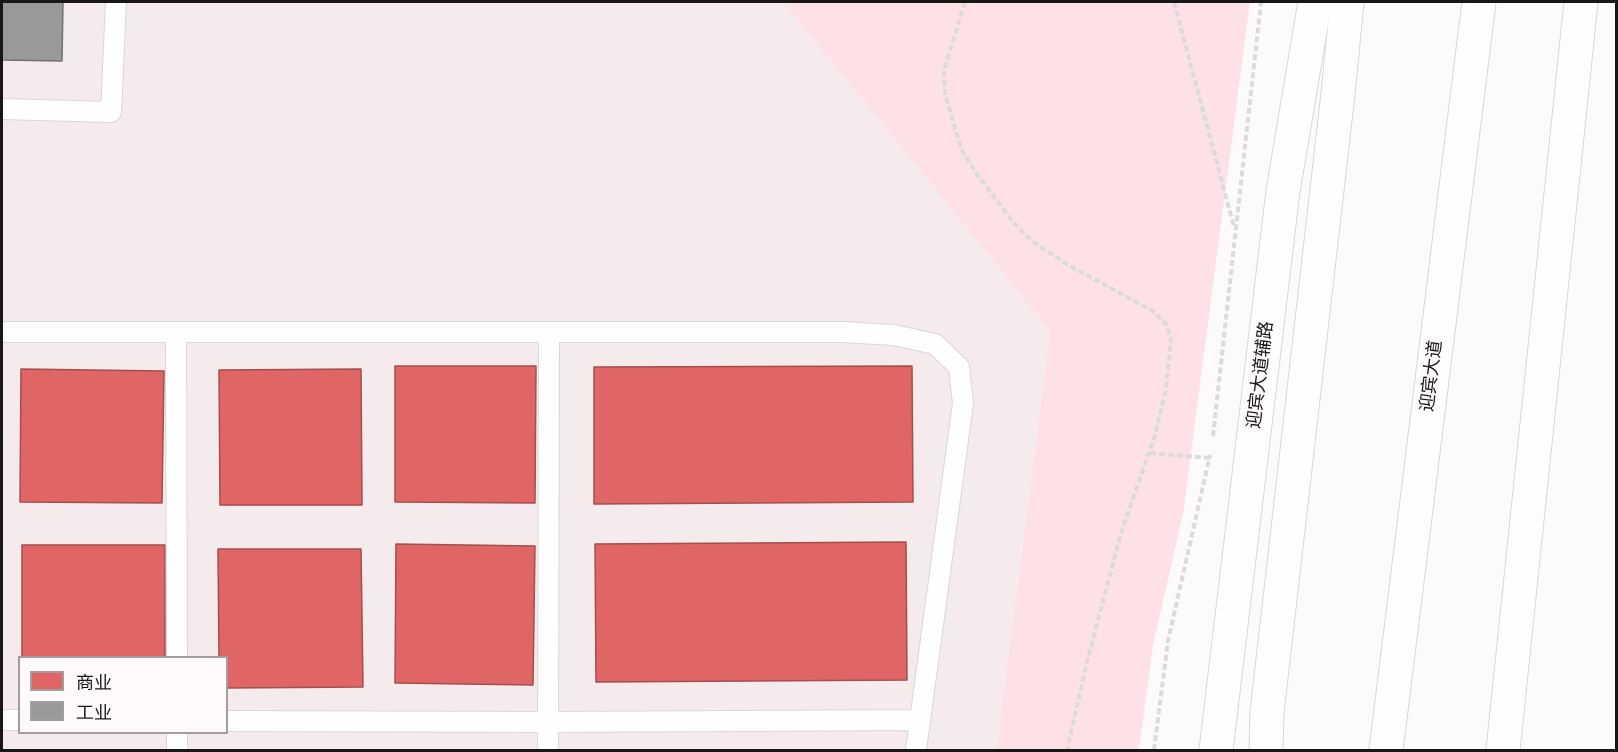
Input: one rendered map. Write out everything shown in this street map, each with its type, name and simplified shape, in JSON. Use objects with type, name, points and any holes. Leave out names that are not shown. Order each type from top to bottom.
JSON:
[{"type":"main road","name":"迎宾大道辅路","points":[[1216,750],[1283,191],[1315,2]]},
{"type":"main road","points":[[1266,750],[1268,712],[1347,2]]},
{"type":"main road","name":"迎宾大道","points":[[1386,750],[1479,2]]},
{"type":"main road","points":[[1503,750],[1581,2]]},
{"type":"lane","points":[[2,109],[111,112],[116,2]]},
{"type":"lane","points":[[2,332],[842,332],[894,335],[935,344],[959,368],[963,403],[916,750]]},
{"type":"lane","points":[[176,332],[177,656]]},
{"type":"lane","points":[[548,750],[549,332]]},
{"type":"lane","points":[[2,720],[18,720]]},
{"type":"lane","points":[[228,721],[920,720]]},
{"type":"lane","points":[[177,734],[177,750]]},
{"type":"path","points":[[965,2],[944,71],[945,93],[962,149],[976,173],[1014,223],[1033,242],[1070,266],[1154,311],[1166,324],[1172,338],[1166,390],[1155,435],[1121,533],[1087,662],[1067,750]]},
{"type":"path","points":[[1174,2],[1235,231]]},
{"type":"path","points":[[1154,750],[1168,641],[1210,458],[1262,2]]},
{"type":"path","points":[[1150,453],[1210,458]]},
{"type":"shaded area","points":[[2,2],[783,2],[1050,331],[996,750],[2,750]]},
{"type":"shaded area","points":[[783,2],[1250,2],[1183,514],[1153,645],[1139,750],[996,750],[1050,331]]},
{"type":"building: 商业","points":[[395,366],[536,366],[535,503],[395,502]]},
{"type":"building: 商业","points":[[912,366],[913,502],[594,504],[594,367]]},
{"type":"building: 商业","points":[[21,369],[164,371],[162,503],[20,502]]},
{"type":"building: 商业","points":[[361,369],[362,505],[220,505],[219,370]]},
{"type":"building: 商业","points":[[906,542],[907,680],[596,682],[595,544]]},
{"type":"building: 商业","points":[[396,544],[535,546],[533,685],[395,683]]},
{"type":"building: 商业","points":[[22,545],[165,545],[165,656],[22,656]]},
{"type":"building: 商业","points":[[218,549],[361,549],[363,687],[228,688],[228,656],[219,656]]},
{"type":"building: 工业","points":[[2,2],[63,2],[62,61],[2,60]]}]
